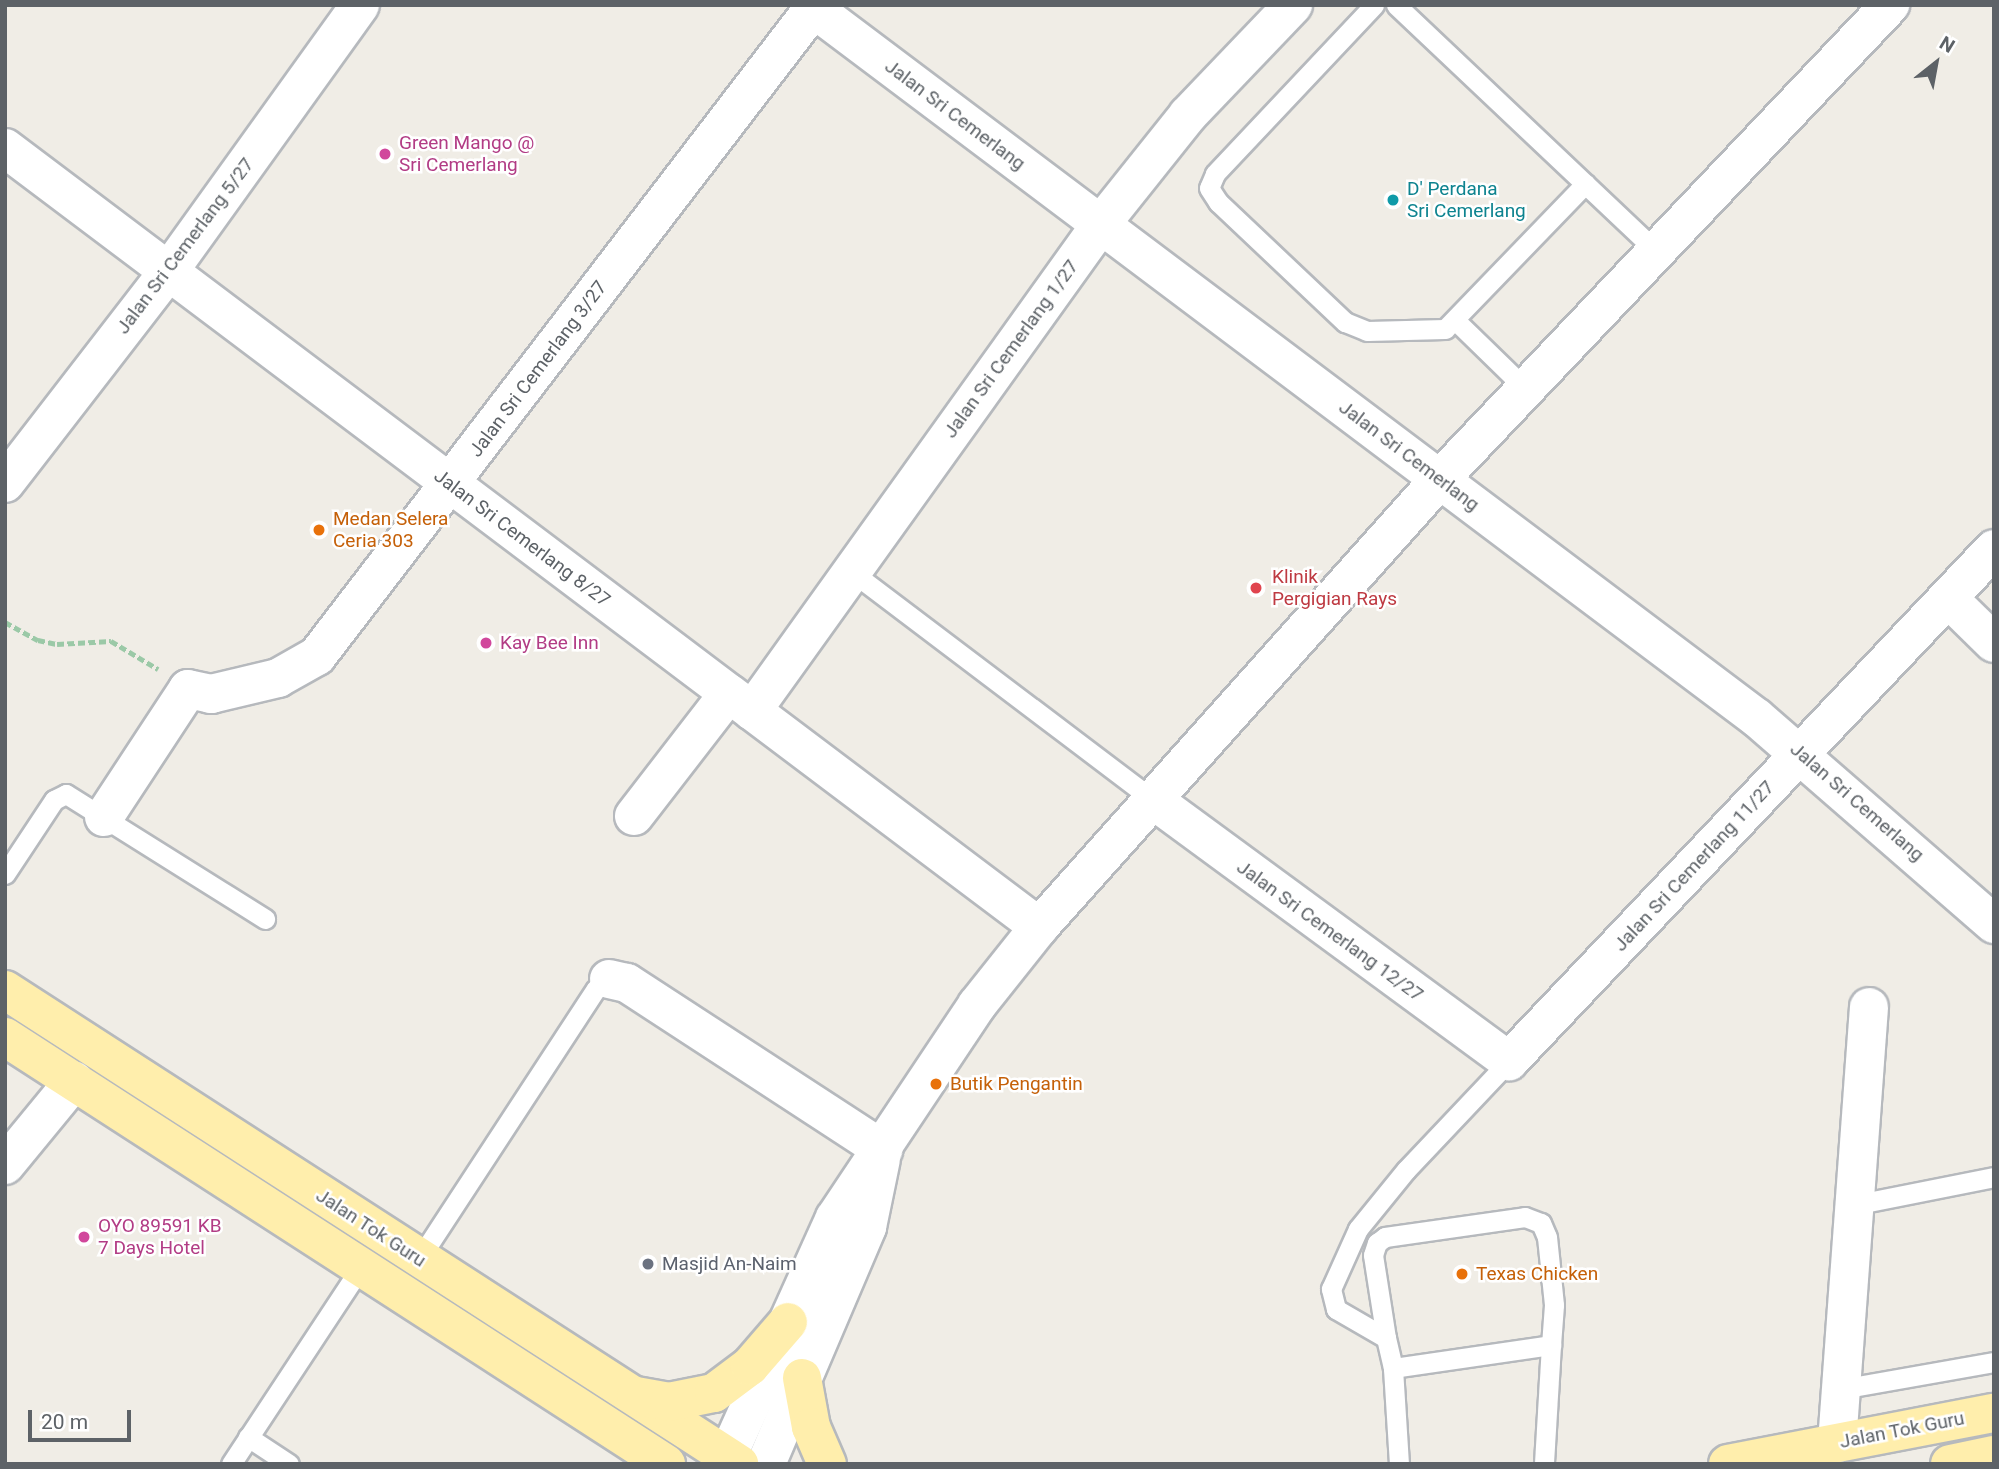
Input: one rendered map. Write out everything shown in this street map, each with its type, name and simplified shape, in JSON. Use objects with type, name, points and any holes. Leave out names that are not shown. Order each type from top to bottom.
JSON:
[{"type":"main road","name":"Jalan Tok Guru","points":[[5,990],[618,1389],[733,1460]]},
{"type":"main road","name":"Jalan Tok Guru","points":[[5,1037],[666,1464]]},
{"type":"main road","points":[[618,1389],[669,1402],[714,1393],[750,1366],[788,1322]]},
{"type":"main road","points":[[802,1378],[811,1427],[827,1464]]},
{"type":"main road","points":[[568,1400],[636,1464]]},
{"type":"main road","name":"Jalan Tok Guru","points":[[1728,1464],[1994,1413]]},
{"type":"main road","points":[[1950,1464],[1994,1455]]},
{"type":"street","name":"Jalan Sri Cemerlang 5/27","points":[[5,483],[169,271],[360,5]]},
{"type":"street","name":"Jalan Sri Cemerlang 1/27","points":[[634,816],[740,702],[852,572],[1101,224],[1188,115],[1293,5]]},
{"type":"street","points":[[733,1460],[788,1322],[835,1218],[883,1150],[969,1016],[1039,927],[1440,479],[1890,5]]},
{"type":"street","name":"Jalan Sri Cemerlang","points":[[813,6],[1801,753],[1994,924]]},
{"type":"street","name":"Jalan Sri Cemerlang 3/27","points":[[187,689],[211,694],[278,678],[317,656],[813,6]]},
{"type":"street","name":"Jalan Sri Cemerlang 8/27","points":[[5,148],[1039,927]]},
{"type":"street","name":"Jalan Sri Cemerlang 11/27","points":[[1509,1061],[1994,550]]},
{"type":"street","points":[[1948,598],[1994,643]]},
{"type":"street","points":[[104,817],[187,689]]},
{"type":"street","name":"Jalan Sri Cemerlang 12/27","points":[[1152,799],[1509,1061]]},
{"type":"street","points":[[609,979],[627,983],[883,1150]]},
{"type":"street","points":[[1837,1443],[1853,1205],[1860,1180],[1870,1007]]},
{"type":"street","points":[[5,1165],[74,1081]]},
{"type":"street","points":[[766,1464],[867,1227],[883,1150]]},
{"type":"lane","points":[[1374,5],[1214,174],[1209,188],[1228,211],[1356,329],[1445,329],[1456,321],[1585,184]]},
{"type":"lane","points":[[1396,5],[1657,252]]},
{"type":"lane","points":[[1456,321],[1526,389]]},
{"type":"lane","points":[[852,572],[1152,799]]},
{"type":"lane","points":[[5,874],[61,794],[70,795],[265,919]]},
{"type":"lane","points":[[419,1259],[596,989],[609,979]]},
{"type":"lane","points":[[1386,1338],[1343,1315],[1331,1300],[1331,1289],[1346,1250],[1406,1170],[1509,1061]]},
{"type":"lane","points":[[1853,1205],[1994,1177]]},
{"type":"lane","points":[[1399,1464],[1393,1368],[1373,1255],[1381,1240],[1525,1217],[1541,1223],[1547,1237],[1554,1306],[1544,1464]]},
{"type":"lane","points":[[231,1464],[361,1267]]},
{"type":"lane","points":[[1393,1368],[1551,1345]]},
{"type":"lane","points":[[1841,1389],[1994,1362]]},
{"type":"lane","points":[[248,1437],[289,1464]]},
{"type":"path","points":[[5,622],[38,640],[57,644],[111,641],[187,689]]},
{"type":"place","name":"Green Mango @ Sri Cemerlang","points":[[385,154]]},
{"type":"place","name":"D' Perdana Sri Cemerlang","points":[[1393,200]]},
{"type":"place","name":"Medan Selera Ceria 303","points":[[319,530]]},
{"type":"place","name":"Klinik Pergigian Rays","points":[[1256,588]]},
{"type":"place","name":"Kay Bee Inn","points":[[486,643]]},
{"type":"place","name":"Butik Pengantin","points":[[936,1084]]},
{"type":"place","name":"OYO 89591 KB 7 Days Hotel","points":[[84,1237]]},
{"type":"place","name":"Masjid An-Naim","points":[[648,1264]]},
{"type":"place","name":"Texas Chicken","points":[[1462,1274]]}]
